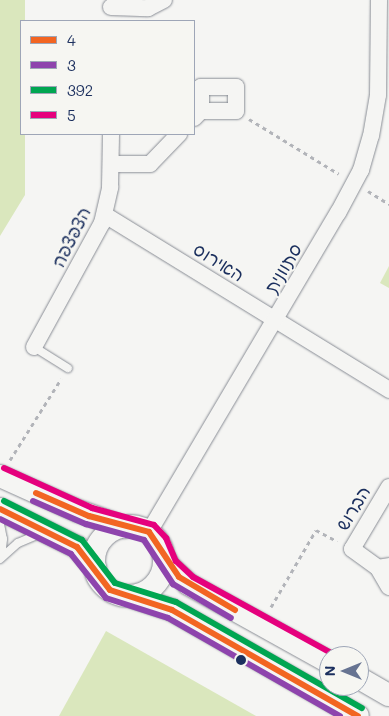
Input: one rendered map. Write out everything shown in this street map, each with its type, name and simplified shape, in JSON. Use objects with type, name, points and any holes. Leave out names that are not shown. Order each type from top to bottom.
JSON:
[{"type":"main road","points":[[3,472],[78,512],[124,527],[136,527],[149,532],[158,542],[169,566],[188,584],[319,657]]},
{"type":"main road","points":[[0,509],[77,547],[95,568],[100,581],[110,590],[172,610],[358,716]]},
{"type":"main road","points":[[95,568],[95,554],[100,542],[110,532],[124,527]]},
{"type":"main road","points":[[129,596],[149,590],[158,581],[163,568],[163,554]]},
{"type":"main road","points":[[369,684],[389,695]]},
{"type":"street","points":[[111,10],[148,8],[164,0]]},
{"type":"street","name":"סתוונית","points":[[149,532],[354,183],[366,154],[375,117],[379,0]]},
{"type":"street","points":[[200,86],[236,87],[236,111],[197,114],[200,86]]},
{"type":"street","name":"הצפצפה","points":[[34,348],[92,247],[105,215],[111,164],[111,135]]},
{"type":"street","points":[[111,164],[150,164],[178,135]]},
{"type":"street","name":"האירוס","points":[[105,215],[389,390]]},
{"type":"street","name":"הברוש","points":[[352,549],[389,487]]},
{"type":"street","points":[[352,549],[383,567],[389,587]]},
{"type":"lane","points":[[34,348],[68,368]]},
{"type":"lane","points":[[0,524],[3,539],[1,558]]},
{"type":"lane","points":[[1,558],[24,540],[48,532]]},
{"type":"path","points":[[236,111],[389,204]]},
{"type":"path","points":[[3,472],[68,368]]},
{"type":"path","points":[[261,625],[316,530],[352,549]]},
{"type":"green space","points":[[0,0],[25,0],[25,20],[20,20],[20,135],[25,135],[25,195],[0,236]]},
{"type":"green space","points":[[389,266],[389,288],[380,283]]},
{"type":"green space","points":[[106,631],[256,716],[59,716]]},
{"type":"transit line","name":"5","points":[[4,468],[92,508],[154,525],[166,538],[176,561],[193,577],[319,646]]},
{"type":"transit line","name":"4","points":[[36,493],[89,516],[149,532],[179,577],[235,610]]},
{"type":"transit line","name":"392","points":[[4,501],[82,540],[115,583],[176,602],[362,708]]},
{"type":"transit line","name":"3","points":[[33,501],[86,524],[144,540],[173,584],[231,618]]},
{"type":"transit line","name":"4","points":[[0,509],[77,547],[110,590],[172,610],[358,716]]},
{"type":"transit line","name":"3","points":[[0,519],[71,554],[106,598],[168,618],[340,716]]}]
